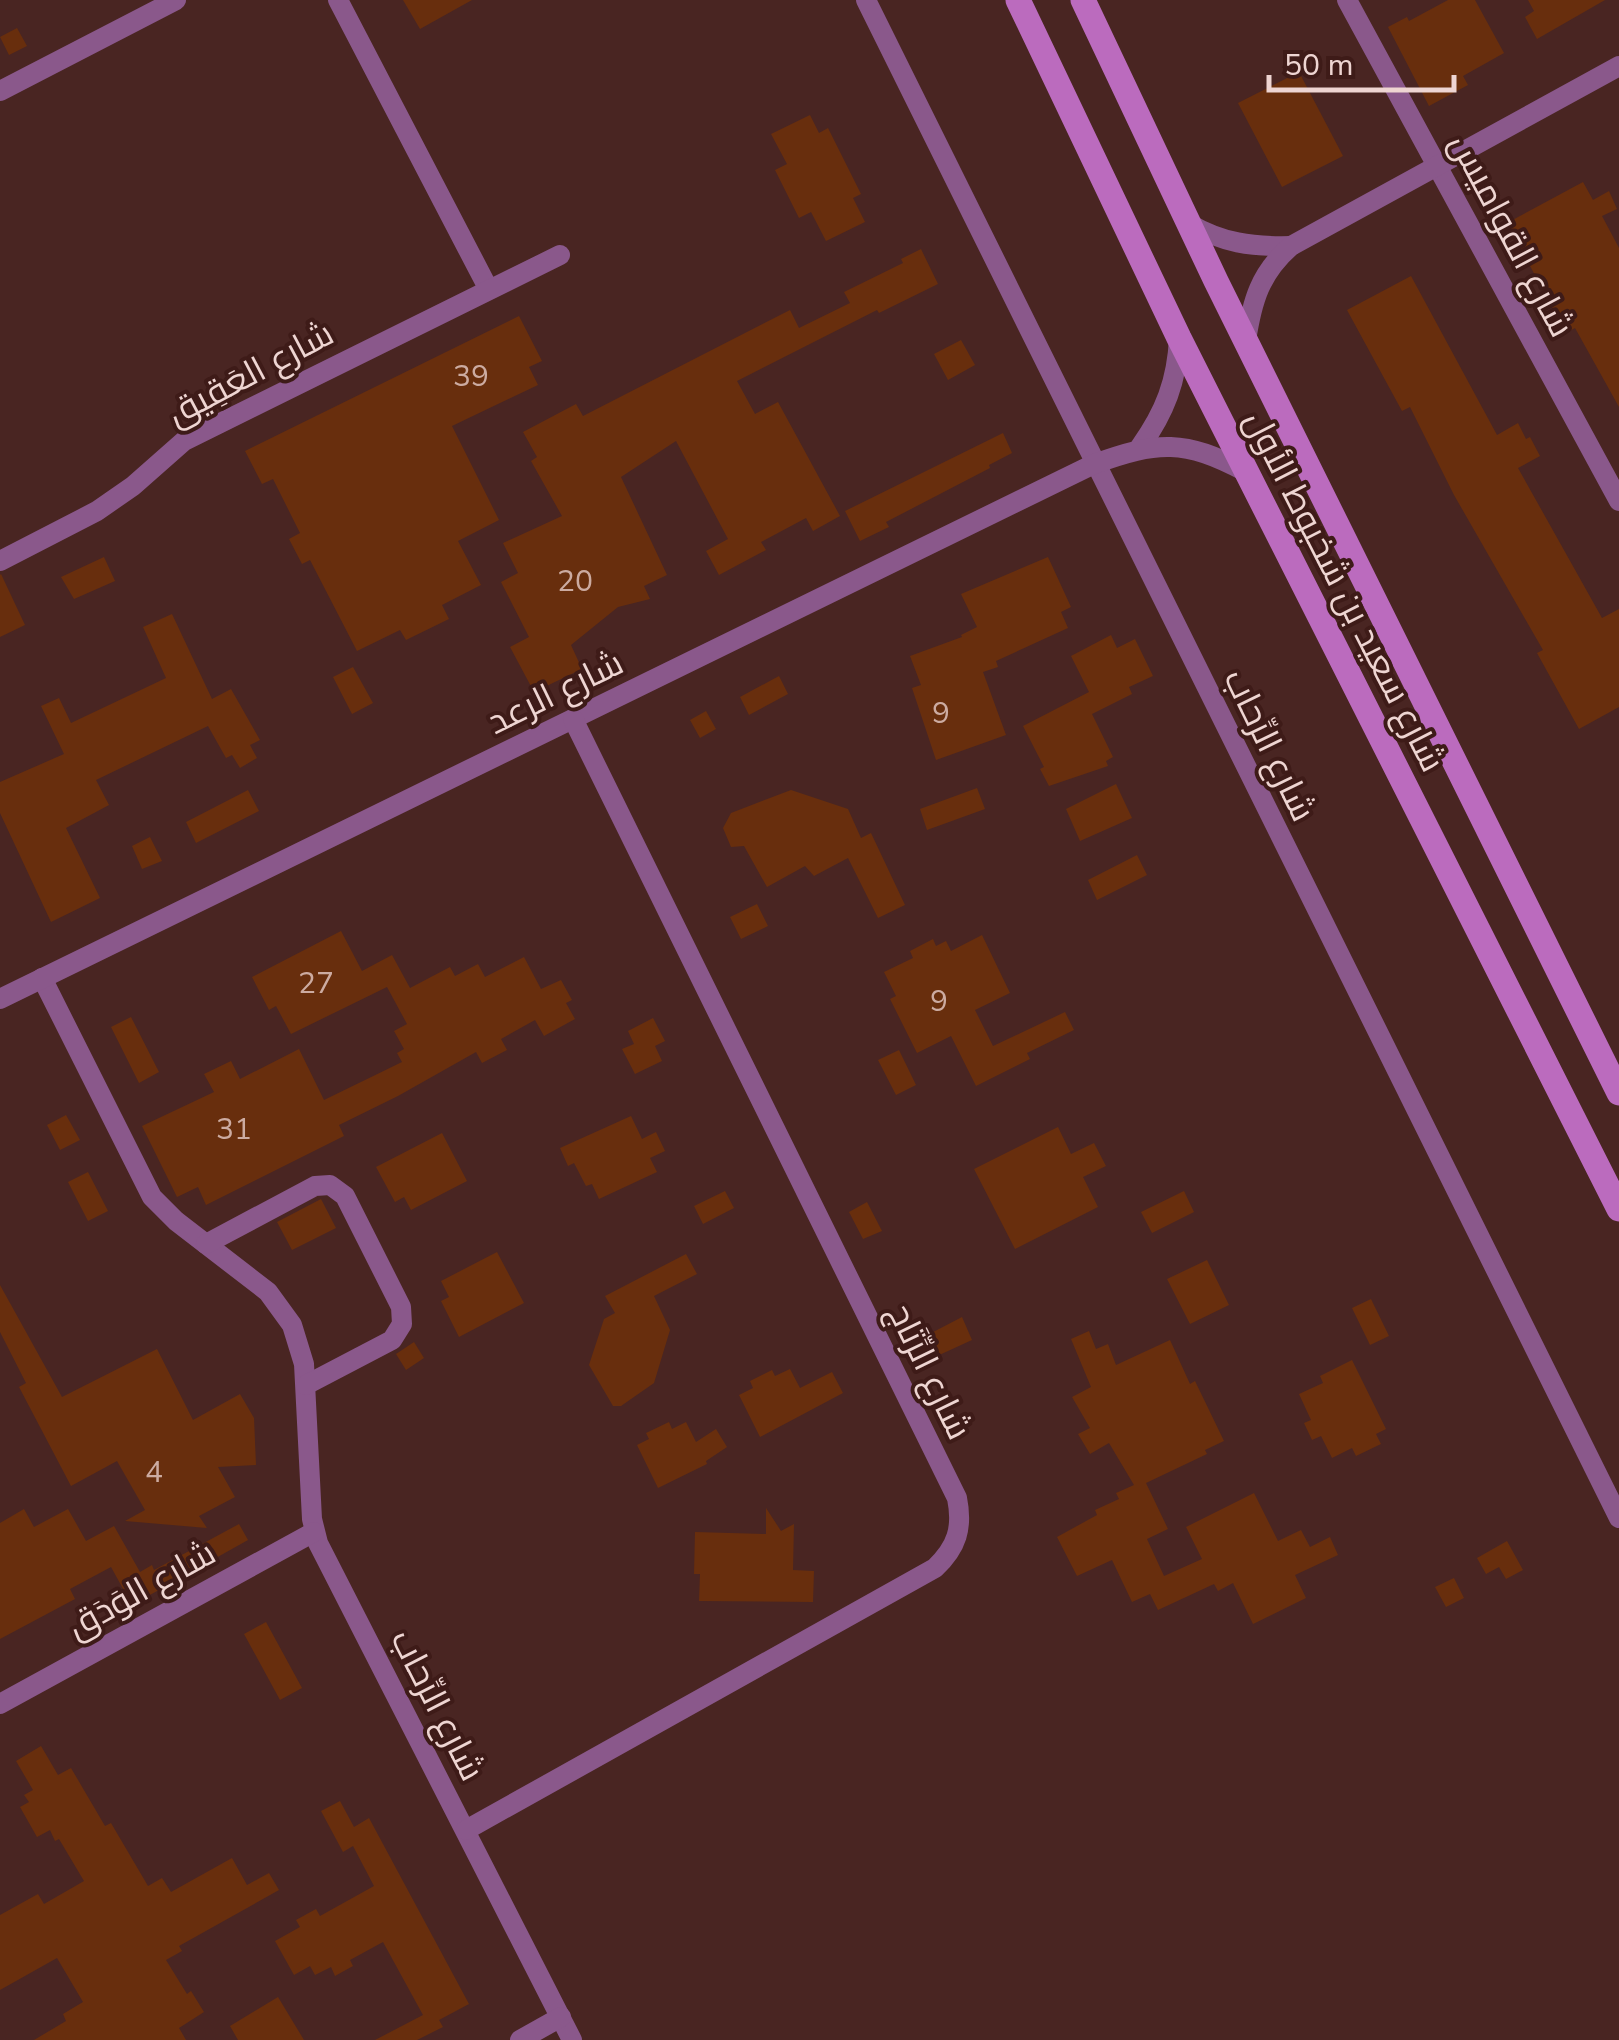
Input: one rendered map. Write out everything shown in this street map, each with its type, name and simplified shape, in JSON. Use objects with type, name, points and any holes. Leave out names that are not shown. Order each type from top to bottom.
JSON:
[{"type":"main road","name":"شارع سعيد بن شخبوط الأول","points":[[1018,0],[1179,338],[1619,1209]]},
{"type":"main road","name":"شارع سعيد بن شخبوط الأول","points":[[1083,0],[1188,223],[1619,1092]]},
{"type":"street","points":[[0,91],[176,0]]},
{"type":"street","points":[[338,0],[488,288]]},
{"type":"street","name":"شارع الرِّحاب","points":[[866,0],[1619,1518]]},
{"type":"street","name":"شارع القواميس","points":[[1347,0],[1619,501]]},
{"type":"street","points":[[1246,341],[1262,281],[1271,263],[1291,246],[1619,66]]},
{"type":"street","points":[[1188,223],[1214,237],[1244,245],[1291,246]]},
{"type":"street","name":"شارع العَقِيق","points":[[0,560],[96,512],[134,486],[184,441],[560,254]]},
{"type":"street","points":[[1140,448],[1158,423],[1170,396],[1179,338]]},
{"type":"street","name":"شارع الرعد","points":[[0,999],[1094,464],[1140,448],[1195,450],[1246,472]]},
{"type":"street","name":"شارع الرِّتَاج","points":[[466,1830],[935,1568],[958,1537],[961,1518],[957,1498],[574,720]]},
{"type":"street","name":"شارع الرِّحاب","points":[[42,978],[152,1197],[176,1222],[249,1275],[281,1308],[299,1344],[306,1385],[314,1532],[572,2040]]},
{"type":"street","points":[[206,1244],[314,1186],[330,1185],[345,1196],[401,1307],[402,1324],[392,1340],[306,1385]]},
{"type":"street","name":"شارع الوَدَق","points":[[0,1704],[314,1532]]},
{"type":"street","points":[[520,2040],[561,2017]]},
{"type":"building","points":[[403,0],[472,0],[420,29]]},
{"type":"building","points":[[1448,0],[1475,0],[1504,53],[1463,76],[1468,85],[1429,106],[1388,27],[1407,17],[1409,21]]},
{"type":"building","points":[[1528,0],[1605,0],[1537,39],[1525,17],[1534,11]]},
{"type":"building","points":[[17,28],[27,46],[9,55],[0,37]]},
{"type":"building","points":[[1299,72],[1343,156],[1282,187],[1238,103]]},
{"type":"building","points":[[810,115],[819,133],[828,128],[861,194],[853,198],[865,222],[826,241],[811,212],[799,218],[775,170],[787,164],[771,134]]},
{"type":"building","points":[[1583,182],[1593,200],[1609,191],[1617,209],[1602,216],[1619,248],[1619,407],[1575,328],[1566,333],[1507,223]]},
{"type":"building","points":[[921,249],[938,284],[879,313],[877,310],[737,381],[755,414],[778,402],[840,516],[813,531],[806,518],[761,542],[766,550],[719,575],[706,551],[728,539],[676,441],[621,477],[667,575],[644,586],[650,599],[618,607],[571,645],[582,669],[534,692],[510,647],[529,637],[501,582],[518,573],[503,543],[562,516],[531,461],[537,457],[523,432],[576,404],[583,416],[790,310],[799,328],[850,303],[844,292],[903,263],[901,259]]},
{"type":"building","points":[[1411,276],[1497,435],[1518,423],[1526,439],[1530,437],[1540,456],[1518,468],[1602,618],[1619,609],[1619,707],[1579,729],[1537,653],[1543,650],[1454,495],[1410,407],[1402,411],[1347,310]]},
{"type":"building","points":[[519,316],[542,361],[529,367],[538,385],[452,426],[499,520],[458,541],[481,585],[442,605],[449,619],[406,640],[400,630],[357,651],[310,560],[302,564],[289,539],[300,533],[273,479],[262,484],[245,451]]},
{"type":"building","points":[[961,340],[975,365],[948,380],[934,354]]},
{"type":"building","points":[[1003,433],[1012,453],[886,522],[889,527],[860,541],[845,511]]},
{"type":"building","points":[[104,557],[115,581],[74,599],[61,577]]},
{"type":"building","points":[[1048,557],[1071,607],[1061,612],[1068,628],[996,661],[998,667],[983,672],[1006,735],[936,760],[912,688],[921,685],[910,656],[962,637],[977,627],[961,594]]},
{"type":"building","points":[[0,575],[25,625],[0,637]]},
{"type":"building","points":[[172,614],[212,699],[231,689],[260,740],[250,745],[257,758],[240,768],[232,755],[226,758],[208,726],[96,780],[109,805],[66,828],[100,898],[51,922],[0,813],[0,782],[64,754],[41,706],[59,698],[71,723],[166,678],[143,627]]},
{"type":"building","points":[[1111,635],[1117,648],[1135,639],[1153,676],[1129,687],[1132,694],[1092,714],[1113,757],[1106,761],[1108,766],[1049,786],[1023,726],[1089,692],[1071,656]]},
{"type":"building","points":[[353,667],[373,703],[352,714],[333,677]]},
{"type":"building","points":[[779,676],[788,694],[749,715],[740,697]]},
{"type":"building","points":[[706,711],[716,729],[700,738],[690,720]]},
{"type":"building","points":[[1116,784],[1132,818],[1080,841],[1066,809]]},
{"type":"building","points":[[977,788],[985,809],[927,830],[920,809]]},
{"type":"building","points":[[248,790],[259,811],[196,843],[186,822]]},
{"type":"building","points":[[791,790],[848,809],[861,838],[871,833],[905,905],[878,918],[848,858],[814,876],[805,866],[767,887],[744,846],[731,847],[723,828],[731,813]]},
{"type":"building","points":[[150,837],[162,861],[142,869],[132,846]]},
{"type":"building","points":[[1137,855],[1147,875],[1097,900],[1088,880]]},
{"type":"building","points":[[757,904],[768,926],[741,939],[730,917]]},
{"type":"building","points":[[341,931],[362,971],[392,955],[410,988],[450,967],[455,976],[478,964],[485,977],[524,957],[541,989],[561,980],[572,1000],[566,1003],[575,1019],[544,1036],[535,1020],[501,1039],[507,1050],[482,1063],[476,1052],[339,1125],[344,1136],[206,1205],[198,1187],[177,1197],[142,1126],[214,1092],[204,1074],[231,1061],[240,1079],[299,1049],[324,1100],[402,1062],[397,1053],[404,1049],[394,1031],[407,1024],[387,987],[291,1034],[276,1006],[269,1010],[252,977]]},
{"type":"building","points":[[982,935],[1010,993],[975,1010],[993,1046],[1065,1012],[1074,1030],[1027,1053],[1030,1059],[976,1086],[951,1036],[917,1053],[890,999],[896,996],[884,972],[913,958],[910,951],[933,939],[936,946],[946,941],[951,951]]},
{"type":"building","points":[[131,1017],[159,1072],[139,1083],[111,1027]]},
{"type":"building","points":[[653,1018],[665,1041],[655,1046],[662,1061],[635,1074],[622,1049],[634,1044],[628,1031]]},
{"type":"building","points":[[899,1050],[916,1085],[896,1095],[878,1060]]},
{"type":"building","points":[[66,1115],[80,1140],[60,1150],[47,1125]]},
{"type":"building","points":[[631,1116],[642,1139],[656,1132],[665,1151],[650,1158],[657,1172],[599,1199],[592,1184],[586,1186],[574,1163],[568,1166],[560,1148]]},
{"type":"building","points":[[1058,1127],[1071,1154],[1094,1143],[1106,1166],[1083,1177],[1098,1207],[1015,1249],[974,1169]]},
{"type":"building","points":[[442,1133],[467,1181],[411,1210],[404,1197],[395,1202],[376,1167]]},
{"type":"building","points":[[88,1172],[108,1211],[88,1221],[68,1182]]},
{"type":"building","points":[[725,1191],[734,1208],[703,1224],[694,1206]]},
{"type":"building","points":[[1184,1191],[1194,1212],[1152,1233],[1141,1212]]},
{"type":"building","points":[[321,1199],[336,1228],[292,1250],[277,1222]]},
{"type":"building","points":[[867,1202],[882,1231],[863,1239],[849,1212]]},
{"type":"building","points":[[497,1252],[524,1303],[459,1337],[441,1301],[449,1297],[441,1281]]},
{"type":"building","points":[[686,1254],[697,1274],[654,1296],[670,1330],[654,1383],[621,1406],[613,1406],[589,1365],[604,1319],[615,1313],[605,1296]]},
{"type":"building","points":[[1207,1260],[1229,1305],[1190,1324],[1167,1279]]},
{"type":"building","points":[[0,1285],[62,1397],[157,1349],[193,1420],[240,1394],[254,1418],[256,1465],[218,1467],[235,1497],[199,1516],[207,1528],[125,1521],[145,1510],[117,1461],[71,1486],[19,1387],[26,1383],[0,1332]]},
{"type":"building","points":[[1371,1299],[1389,1336],[1370,1345],[1352,1308]]},
{"type":"building","points":[[962,1317],[972,1340],[924,1362],[914,1342]]},
{"type":"building","points":[[1089,1331],[1096,1349],[1108,1344],[1116,1365],[1170,1340],[1190,1384],[1195,1381],[1224,1441],[1205,1450],[1207,1454],[1146,1483],[1168,1529],[1147,1539],[1164,1576],[1202,1559],[1186,1527],[1254,1493],[1278,1541],[1301,1530],[1310,1547],[1330,1537],[1338,1555],[1295,1575],[1306,1598],[1253,1624],[1233,1583],[1218,1591],[1214,1584],[1158,1610],[1150,1594],[1132,1602],[1112,1560],[1077,1576],[1057,1537],[1097,1515],[1095,1510],[1119,1499],[1116,1493],[1134,1485],[1109,1443],[1090,1454],[1078,1434],[1090,1428],[1072,1397],[1091,1387],[1071,1339]]},
{"type":"building","points":[[414,1342],[424,1358],[406,1370],[396,1354]]},
{"type":"building","points":[[1352,1360],[1386,1429],[1376,1434],[1381,1444],[1356,1456],[1352,1448],[1332,1458],[1321,1436],[1312,1440],[1304,1423],[1311,1420],[1299,1394],[1323,1383],[1320,1376]]},
{"type":"building","points":[[790,1369],[800,1388],[832,1372],[843,1393],[760,1437],[739,1395],[753,1388],[750,1381],[772,1370],[775,1376]]},
{"type":"building","points":[[669,1422],[672,1429],[686,1422],[696,1442],[716,1429],[727,1447],[707,1464],[658,1488],[637,1445],[649,1439],[646,1433]]},
{"type":"building","points":[[766,1508],[781,1531],[794,1524],[793,1570],[814,1571],[813,1602],[699,1601],[700,1574],[694,1574],[695,1532],[766,1534]]},
{"type":"building","points":[[24,1509],[34,1527],[68,1509],[86,1541],[114,1526],[140,1572],[152,1565],[154,1570],[239,1524],[248,1540],[132,1605],[111,1567],[70,1589],[75,1599],[0,1639],[0,1523]]},
{"type":"building","points":[[1507,1541],[1523,1570],[1506,1579],[1499,1567],[1486,1574],[1477,1558]]},
{"type":"building","points":[[1454,1578],[1464,1598],[1446,1607],[1435,1587]]},
{"type":"building","points":[[266,1622],[302,1688],[280,1700],[244,1634]]},
{"type":"building","points":[[41,1746],[58,1775],[71,1768],[105,1826],[111,1823],[148,1886],[162,1878],[171,1892],[232,1858],[247,1885],[269,1873],[279,1890],[179,1946],[182,1951],[166,1960],[187,1994],[191,1991],[204,2012],[179,2028],[186,2040],[34,2040],[66,2021],[63,2014],[83,2002],[57,1958],[0,1990],[0,1915],[38,1894],[44,1904],[84,1881],[59,1839],[55,1841],[50,1830],[37,1837],[20,1807],[29,1802],[24,1795],[33,1790],[16,1761]]},
{"type":"building","points":[[340,1801],[354,1827],[369,1818],[469,2004],[439,2020],[443,2027],[417,2040],[375,2040],[423,2015],[383,1942],[350,1960],[353,1966],[335,1976],[331,1967],[315,1975],[310,1966],[294,1975],[275,1941],[300,1927],[296,1920],[316,1909],[320,1916],[374,1886],[353,1846],[343,1852],[321,1811]]},
{"type":"building","points":[[278,1997],[304,2040],[238,2040],[230,2026]]}]
